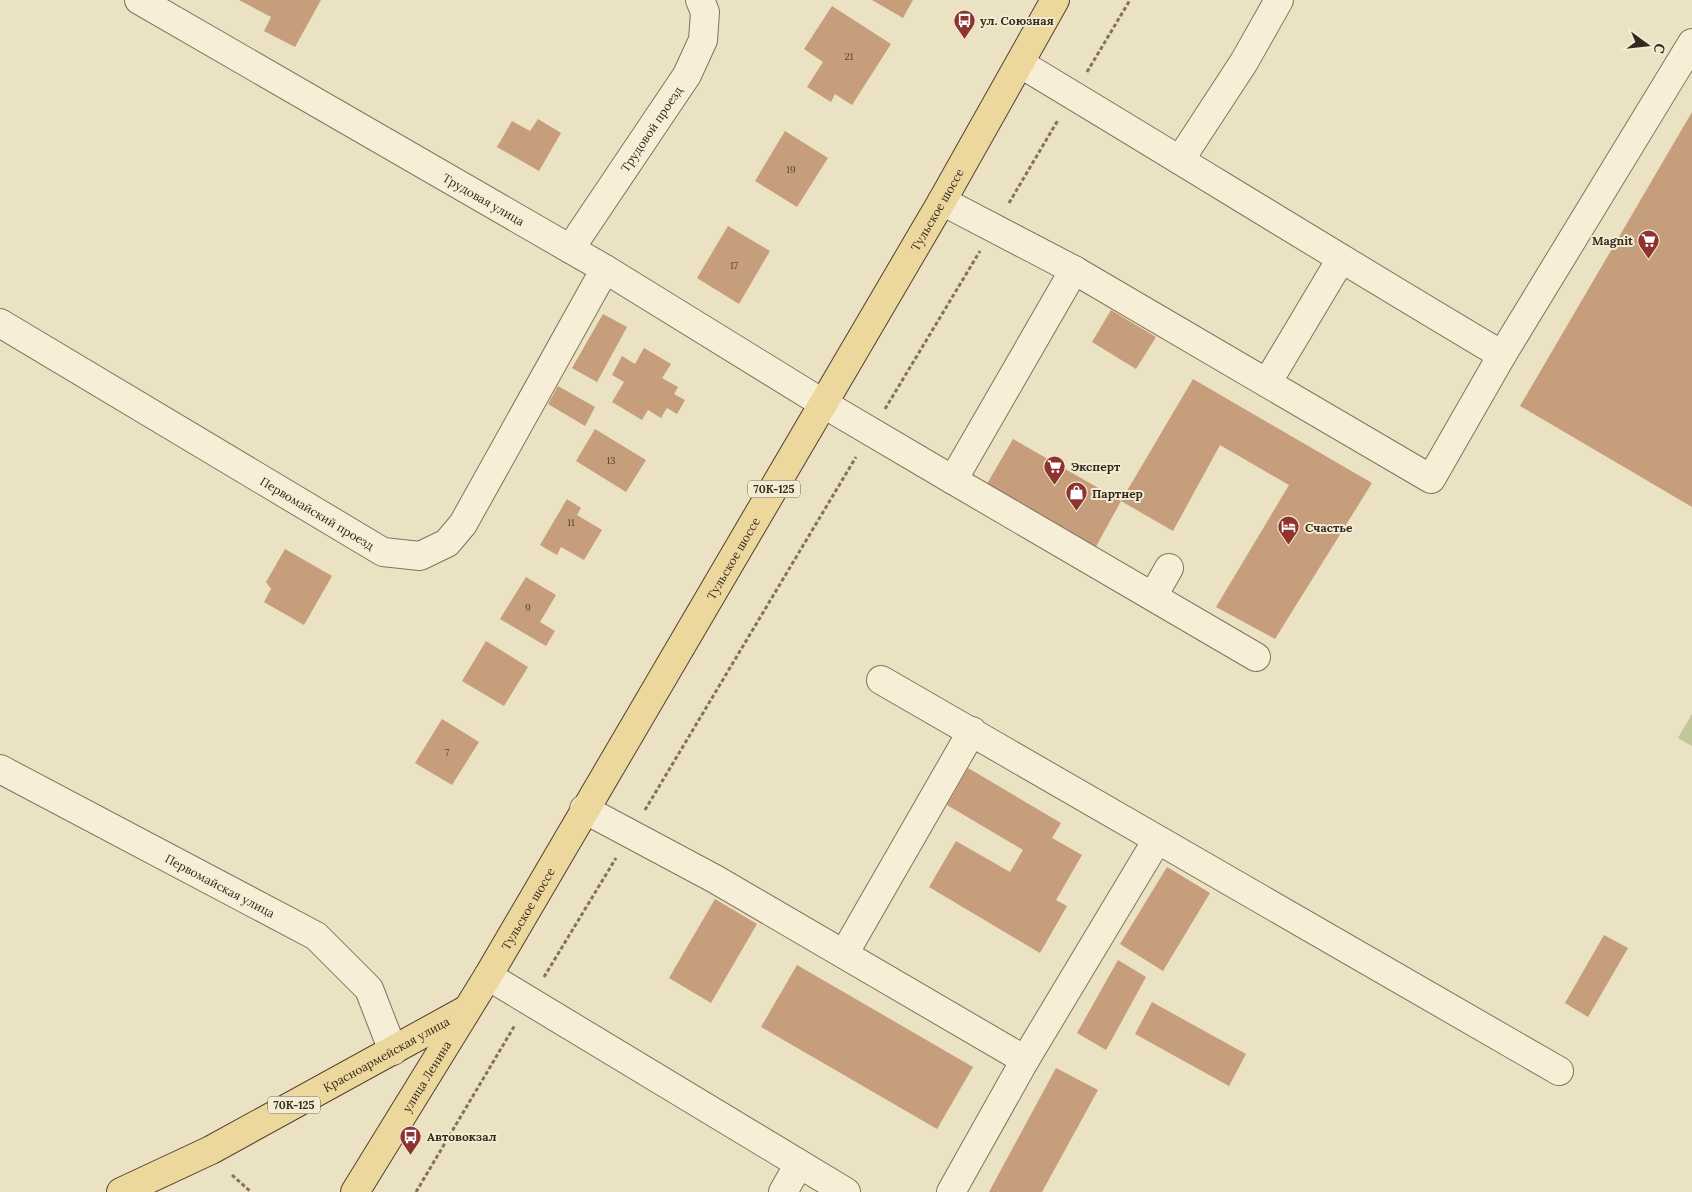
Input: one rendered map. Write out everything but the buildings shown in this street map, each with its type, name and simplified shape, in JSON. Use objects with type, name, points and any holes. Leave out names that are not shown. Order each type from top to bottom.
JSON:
[{"type":"main road","name":"Тульское шоссе","points":[[465,1011],[488,976],[584,809],[824,404],[1056,0]]},
{"type":"main road","name":"Красноармейская улица","points":[[121,1192],[211,1150],[465,1011]]},
{"type":"main road","name":"улица Ленина","points":[[355,1192],[465,1011]]},
{"type":"street","name":"Трудовая улица","points":[[139,0],[605,269],[824,404],[1256,657]]},
{"type":"street","name":"Трудовой проезд","points":[[570,249],[687,75],[703,40],[705,12],[700,0]]},
{"type":"street","points":[[1180,160],[1244,62],[1278,0]]},
{"type":"street","points":[[942,201],[1074,270],[1431,478],[1502,355],[1692,43]]},
{"type":"street","points":[[1020,64],[1283,222],[1340,259],[1502,355]]},
{"type":"street","points":[[1267,383],[1340,259]]},
{"type":"street","name":"Первомайский проезд","points":[[0,323],[383,552],[420,556],[447,543],[463,524],[605,269]]},
{"type":"street","points":[[953,480],[1074,270]]},
{"type":"street","points":[[1152,596],[1169,568]]},
{"type":"street","points":[[880,680],[972,731],[1157,840],[1559,1071]]},
{"type":"street","points":[[844,954],[972,731]]},
{"type":"street","name":"Первомайская улица","points":[[0,769],[316,936],[368,988],[393,1051]]},
{"type":"street","points":[[584,809],[715,879],[1025,1060]]},
{"type":"street","points":[[951,1192],[1025,1060],[1157,840]]},
{"type":"street","points":[[488,976],[846,1192]]},
{"type":"street","points":[[783,1192],[799,1164]]},
{"type":"path","points":[[416,1192],[1130,0]]},
{"type":"path","points":[[232,1175],[251,1192]]},
{"type":"green space","points":[[1692,714],[1692,746],[1678,738]]},
{"type":"place","name":"ул. Союзная","points":[[964,39]]},
{"type":"place","name":"Magnit","points":[[1649,259]]},
{"type":"place","name":"Эксперт","points":[[1055,485]]},
{"type":"place","name":"Партнер","points":[[1076,512]]},
{"type":"place","name":"Счастье","points":[[1289,546]]},
{"type":"place","name":"Автовокзал","points":[[411,1155]]}]
